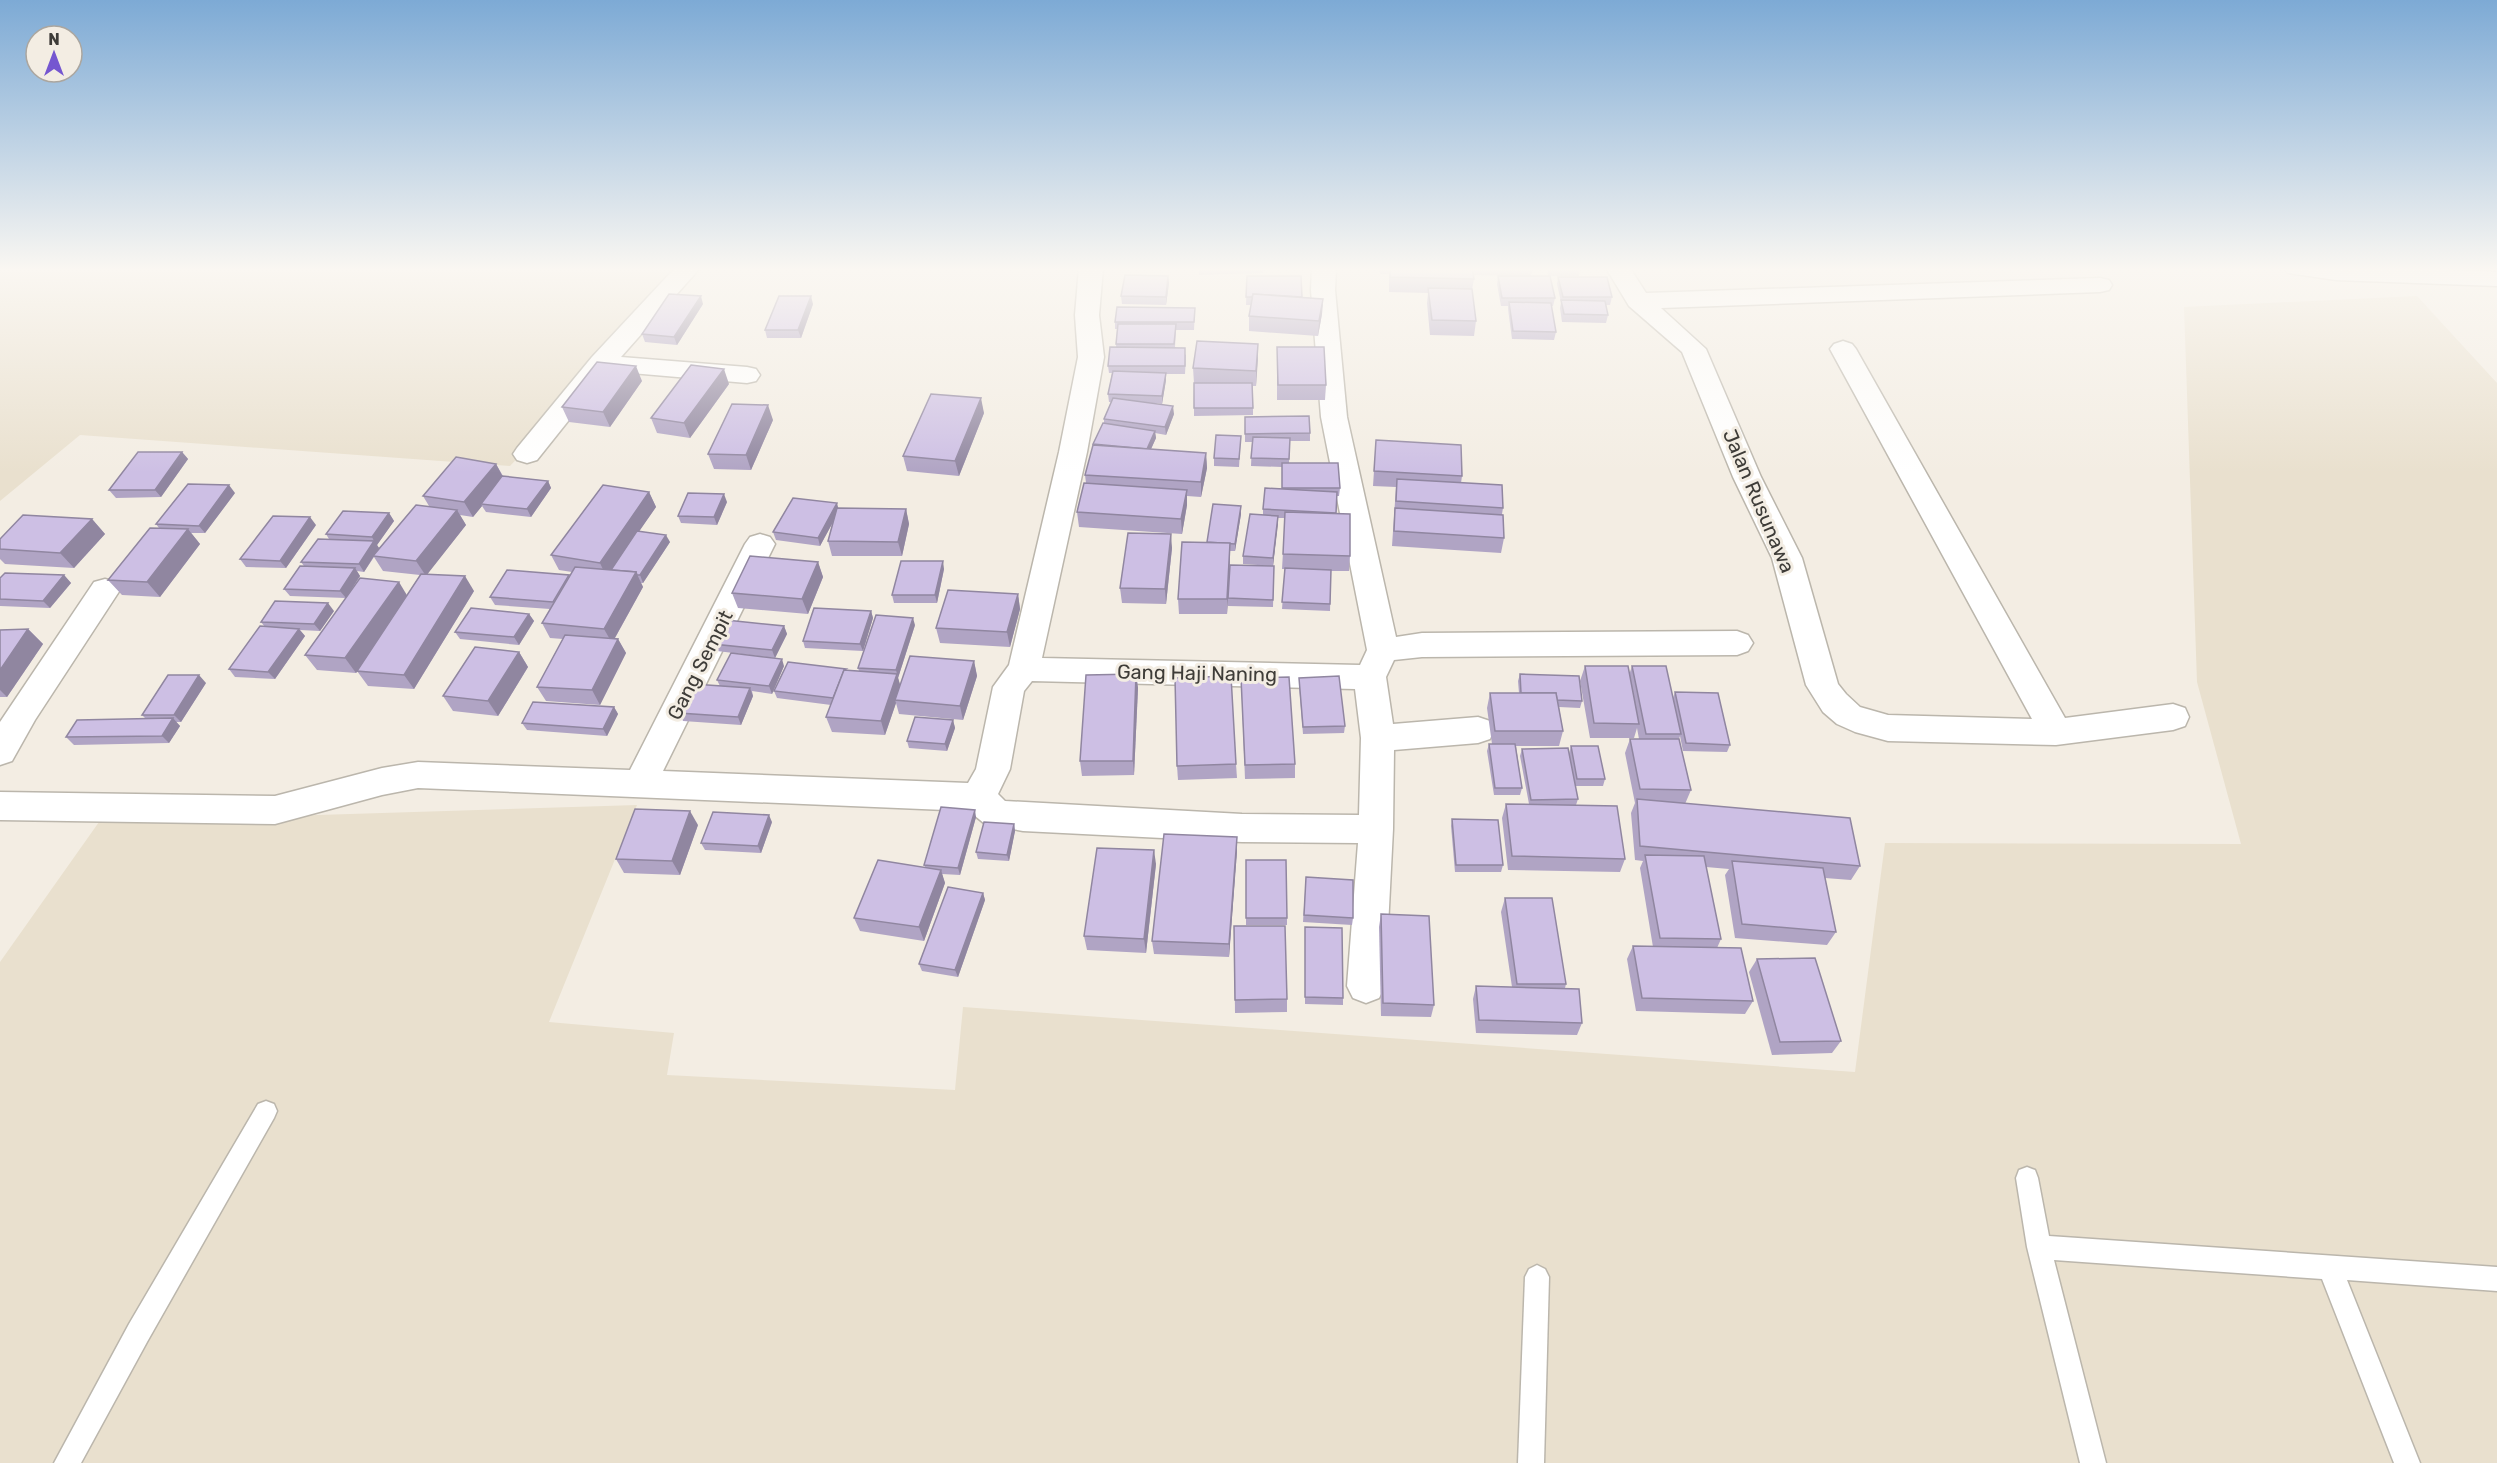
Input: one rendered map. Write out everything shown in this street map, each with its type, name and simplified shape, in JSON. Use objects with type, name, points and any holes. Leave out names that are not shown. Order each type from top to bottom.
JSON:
[{"type":"street","points":[[527,454],[625,336]]},
{"type":"street","points":[[977,797],[989,780],[993,769],[1009,687],[1024,669],[1073,453],[1091,357],[1089,336]]},
{"type":"street","points":[[1327,336],[1334,417],[1377,664],[1376,829],[1366,986]]},
{"type":"street","name":"Jalan Rusunawa","points":[[1678,336],[1693,349],[1719,405],[1744,470],[1787,558],[1821,686],[1831,703],[1866,725],[1888,728],[2056,732],[2173,717]]},
{"type":"street","points":[[1843,349],[2056,732]]},
{"type":"street","points":[[601,363],[747,375]]},
{"type":"street","name":"Gang Sempit","points":[[639,785],[760,544]]},
{"type":"street","points":[[0,752],[22,711],[105,590]]},
{"type":"street","name":"Gang Haji Naning","points":[[1024,669],[1377,664],[1422,645],[1737,643]]},
{"type":"street","points":[[1378,738],[1478,730]]},
{"type":"street","points":[[0,806],[276,810],[306,804],[387,778],[418,775],[977,797],[997,814],[1023,817],[1242,828],[1376,829]]},
{"type":"lane","points":[[67,1463],[138,1333],[266,1111]]},
{"type":"lane","points":[[2026,1178],[2039,1247],[2093,1463]]},
{"type":"lane","points":[[2039,1247],[2497,1278]]},
{"type":"lane","points":[[2330,1268],[2407,1463]]},
{"type":"lane","points":[[1531,1463],[1537,1276]]},
{"type":"shaded area","points":[[0,336],[633,336],[510,466],[80,435],[0,501]]},
{"type":"shaded area","points":[[2185,336],[2454,336],[2497,383],[2497,1463],[0,1463],[0,962],[99,822],[637,805],[549,1022],[674,1033],[667,1075],[955,1090],[963,1007],[1855,1072],[1885,843],[2241,844],[2197,682]]},
{"type":"building","points":[[1117,336],[1175,336],[1174,344],[1116,344]]},
{"type":"building","points":[[1197,341],[1258,344],[1256,371],[1193,368]]},
{"type":"building","points":[[1110,347],[1185,348],[1185,366],[1108,366]]},
{"type":"building","points":[[1277,347],[1324,347],[1326,385],[1278,385]]},
{"type":"building","points":[[597,362],[636,366],[603,412],[562,407]]},
{"type":"building","points":[[691,365],[724,369],[684,423],[651,418]]},
{"type":"building","points":[[1113,371],[1166,373],[1162,396],[1108,394]]},
{"type":"building","points":[[1194,383],[1252,383],[1253,408],[1194,408]]},
{"type":"building","points":[[931,394],[981,398],[955,461],[903,456]]},
{"type":"building","points":[[1113,398],[1173,406],[1165,427],[1104,419]]},
{"type":"building","points":[[732,404],[768,405],[746,455],[708,454]]},
{"type":"building","points":[[1309,416],[1310,433],[1245,434],[1245,417]]},
{"type":"building","points":[[1103,423],[1155,431],[1147,449],[1093,444]]},
{"type":"building","points":[[1216,435],[1241,436],[1239,459],[1214,458]]},
{"type":"building","points":[[1253,437],[1290,438],[1289,459],[1251,458]]},
{"type":"building","points":[[1376,440],[1461,445],[1462,476],[1374,471]]},
{"type":"building","points":[[1093,445],[1206,453],[1201,482],[1085,475]]},
{"type":"building","points":[[138,452],[182,452],[155,490],[109,490]]},
{"type":"building","points":[[456,457],[496,464],[464,502],[423,496]]},
{"type":"building","points":[[1282,463],[1338,463],[1340,488],[1282,488]]},
{"type":"building","points":[[502,476],[548,481],[527,509],[481,504]]},
{"type":"building","points":[[1397,479],[1502,485],[1503,508],[1396,501]]},
{"type":"building","points":[[1084,483],[1187,490],[1181,519],[1077,512]]},
{"type":"building","points":[[188,484],[229,485],[199,526],[156,524]]},
{"type":"building","points":[[603,485],[649,492],[600,563],[551,555]]},
{"type":"building","points":[[1265,488],[1337,492],[1336,513],[1263,509]]},
{"type":"building","points":[[688,493],[724,494],[714,517],[678,516]]},
{"type":"building","points":[[793,498],[837,503],[818,538],[773,532]]},
{"type":"building","points":[[1213,504],[1241,506],[1235,544],[1207,542]]},
{"type":"building","points":[[416,505],[457,510],[416,561],[373,556]]},
{"type":"building","points":[[837,508],[906,509],[898,542],[828,541]]},
{"type":"building","points":[[1395,508],[1503,515],[1504,538],[1394,531]]},
{"type":"building","points":[[343,511],[389,513],[372,537],[326,534]]},
{"type":"building","points":[[1285,512],[1350,514],[1350,556],[1283,554]]},
{"type":"building","points":[[1250,514],[1278,516],[1273,558],[1243,556]]},
{"type":"building","points":[[23,515],[92,519],[60,553],[0,549],[0,539]]},
{"type":"building","points":[[273,516],[310,517],[280,561],[240,559]]},
{"type":"building","points":[[150,528],[188,529],[147,582],[108,580]]},
{"type":"building","points":[[637,531],[666,535],[640,575],[636,572],[611,570]]},
{"type":"building","points":[[1128,533],[1171,534],[1165,589],[1120,588]]},
{"type":"building","points":[[318,539],[374,541],[359,564],[301,562]]},
{"type":"building","points":[[1182,542],[1230,543],[1227,599],[1178,599]]},
{"type":"building","points":[[750,556],[818,562],[802,599],[732,593]]},
{"type":"building","points":[[901,561],[943,561],[935,595],[892,595]]},
{"type":"building","points":[[1230,565],[1274,566],[1273,600],[1228,598]]},
{"type":"building","points":[[300,566],[355,568],[340,591],[284,589]]},
{"type":"building","points":[[575,567],[636,572],[604,629],[542,623]]},
{"type":"building","points":[[1285,568],[1331,570],[1330,604],[1282,602]]},
{"type":"building","points":[[507,570],[569,575],[553,602],[490,597]]},
{"type":"building","points":[[5,573],[64,575],[43,601],[0,599],[0,578]]},
{"type":"building","points":[[421,574],[465,576],[404,675],[357,671]]},
{"type":"building","points":[[360,578],[399,582],[345,658],[305,655]]},
{"type":"building","points":[[948,590],[1018,594],[1007,632],[936,628]]},
{"type":"building","points":[[275,601],[328,603],[314,624],[261,622]]},
{"type":"building","points":[[471,608],[529,614],[514,637],[455,632]]},
{"type":"building","points":[[814,608],[871,611],[860,644],[803,641]]},
{"type":"building","points":[[876,615],[913,618],[896,670],[858,668]]},
{"type":"building","points":[[726,620],[784,626],[772,650],[713,644]]},
{"type":"building","points":[[260,626],[299,629],[268,672],[229,669]]},
{"type":"building","points":[[28,629],[0,670],[0,630]]},
{"type":"building","points":[[565,635],[618,639],[592,690],[537,687]]},
{"type":"building","points":[[475,647],[519,652],[488,701],[443,696]]},
{"type":"building","points":[[731,653],[782,659],[769,686],[717,680]]},
{"type":"building","points":[[910,656],[974,661],[960,706],[895,700]]},
{"type":"building","points":[[788,662],[846,669],[833,698],[774,691]]},
{"type":"building","points":[[1585,666],[1628,666],[1639,724],[1594,723]]},
{"type":"building","points":[[1632,666],[1666,666],[1681,734],[1646,734]]},
{"type":"building","points":[[844,670],[897,674],[881,721],[826,717]]},
{"type":"building","points":[[1136,674],[1133,761],[1080,761],[1086,675]]},
{"type":"building","points":[[1520,674],[1579,676],[1582,701],[1557,700],[1556,693],[1521,693]]},
{"type":"building","points":[[168,675],[199,675],[174,715],[142,715]]},
{"type":"building","points":[[1231,676],[1236,764],[1177,766],[1175,678]]},
{"type":"building","points":[[1339,676],[1345,726],[1303,727],[1299,678]]},
{"type":"building","points":[[1289,677],[1295,764],[1245,765],[1241,678]]},
{"type":"building","points":[[693,684],[750,688],[738,717],[679,713]]},
{"type":"building","points":[[1675,692],[1718,693],[1730,745],[1686,743]]},
{"type":"building","points":[[1490,693],[1556,693],[1563,731],[1495,731]]},
{"type":"building","points":[[533,702],[614,707],[603,729],[522,723]]},
{"type":"building","points":[[915,717],[953,720],[945,744],[907,741]]},
{"type":"building","points":[[173,718],[162,736],[66,737],[77,720]]},
{"type":"building","points":[[1630,739],[1679,739],[1691,790],[1640,789]]},
{"type":"building","points":[[1489,744],[1515,744],[1522,788],[1495,788]]},
{"type":"building","points":[[1571,746],[1598,746],[1605,779],[1577,779]]},
{"type":"building","points":[[1568,748],[1578,799],[1531,800],[1522,749]]},
{"type":"building","points":[[1637,799],[1850,818],[1860,866],[1640,846]]},
{"type":"building","points":[[1506,804],[1617,806],[1625,859],[1512,856]]},
{"type":"building","points":[[941,807],[975,810],[958,868],[924,865]]},
{"type":"building","points":[[635,809],[690,811],[672,861],[616,859]]},
{"type":"building","points":[[713,812],[769,815],[758,846],[701,843]]},
{"type":"building","points":[[1452,819],[1498,820],[1503,865],[1456,865]]},
{"type":"building","points":[[984,822],[1014,824],[1007,855],[976,852]]},
{"type":"building","points":[[1164,834],[1237,837],[1229,944],[1152,941]]},
{"type":"building","points":[[1097,848],[1154,850],[1144,939],[1084,936]]},
{"type":"building","points":[[1645,855],[1704,856],[1721,939],[1660,938]]},
{"type":"building","points":[[878,860],[941,870],[919,927],[854,918]]},
{"type":"building","points":[[1246,860],[1286,860],[1287,918],[1246,918]]},
{"type":"building","points":[[1732,861],[1823,868],[1836,932],[1742,924]]},
{"type":"building","points":[[1306,877],[1353,880],[1353,918],[1304,915]]},
{"type":"building","points":[[948,887],[983,893],[955,970],[919,964]]},
{"type":"building","points":[[1505,898],[1552,898],[1566,984],[1517,984]]},
{"type":"building","points":[[1381,914],[1429,916],[1434,1005],[1383,1003]]},
{"type":"building","points":[[1234,926],[1285,926],[1287,999],[1235,1000]]},
{"type":"building","points":[[1305,927],[1342,928],[1343,998],[1305,997]]},
{"type":"building","points":[[1633,946],[1741,948],[1753,1001],[1642,998]]},
{"type":"building","points":[[1815,958],[1841,1041],[1780,1042],[1757,959]]},
{"type":"building","points":[[1476,986],[1579,989],[1582,1023],[1479,1020]]}]
